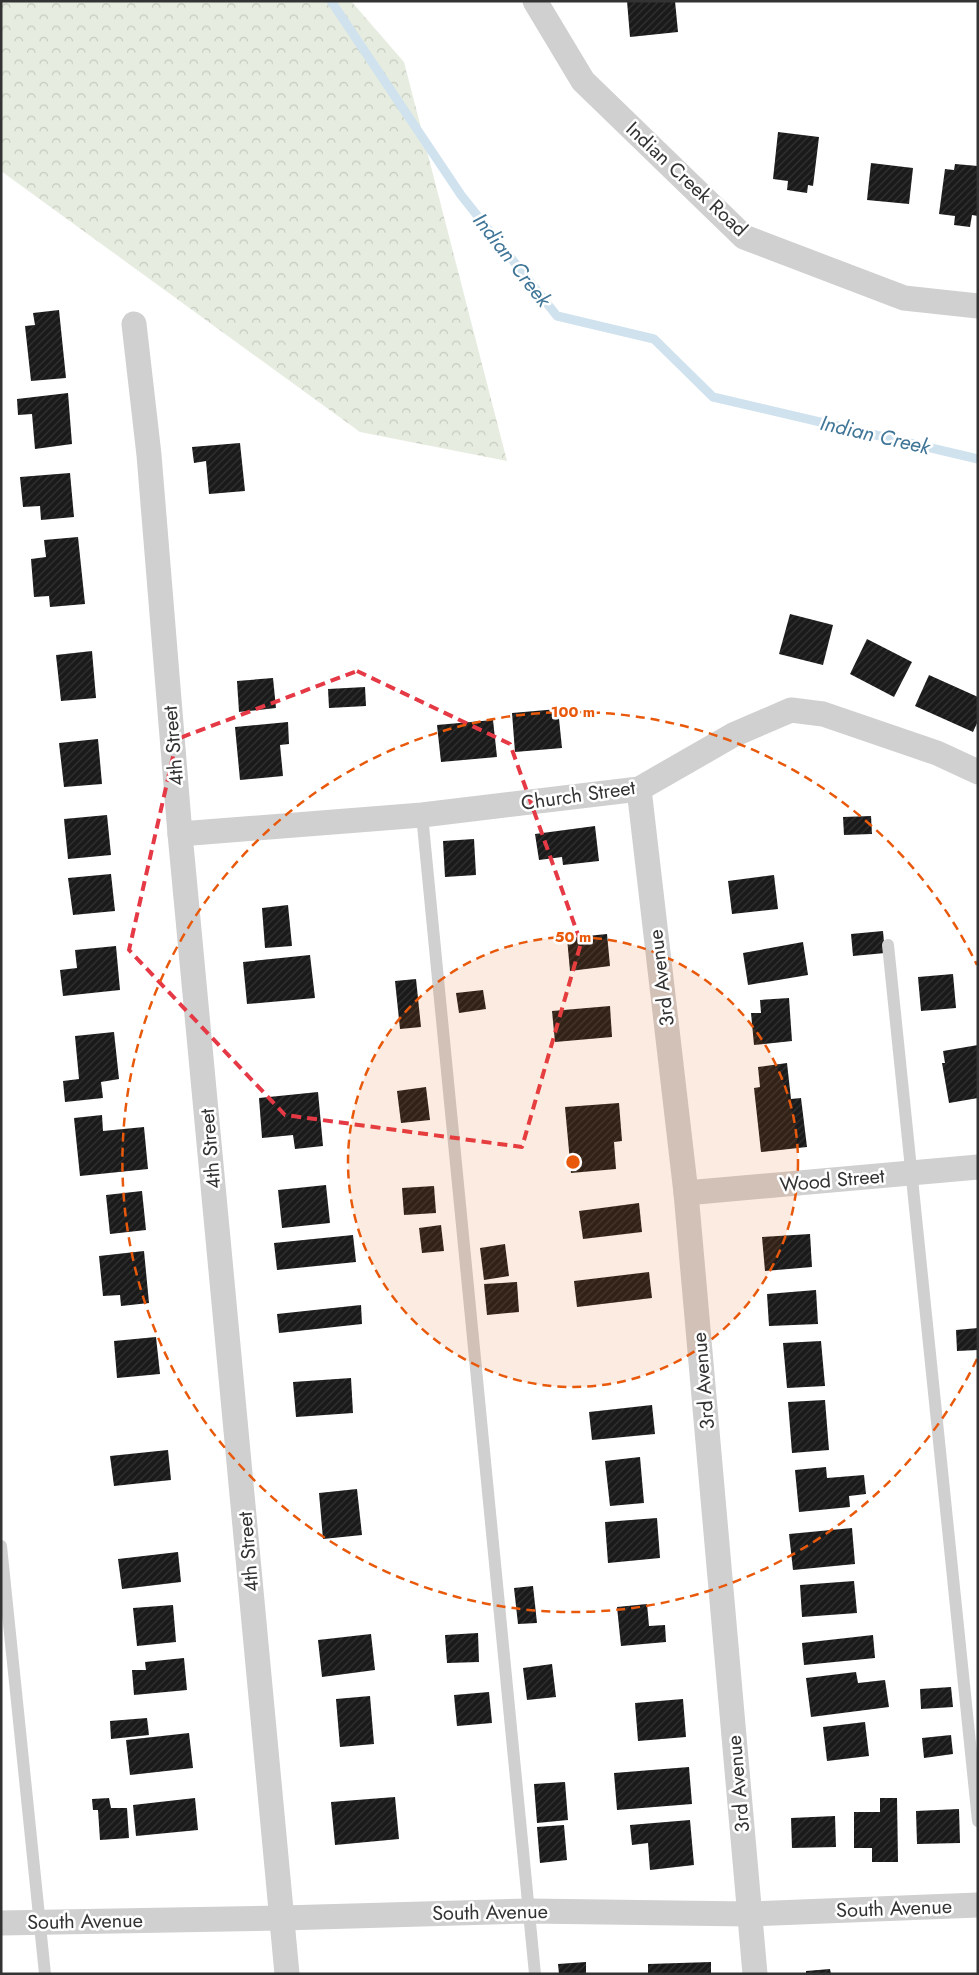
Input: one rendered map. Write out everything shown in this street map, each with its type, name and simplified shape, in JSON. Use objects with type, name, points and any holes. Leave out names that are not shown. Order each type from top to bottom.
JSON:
[{"type":"street","name":"Indian Creek Road","points":[[535,1],[583,80],[744,236],[904,298],[978,306]]},
{"type":"street","name":"4th Street","points":[[134,324],[149,455],[180,834],[287,1974]]},
{"type":"street","name":"Church Street","points":[[180,834],[422,815],[639,789],[733,735],[791,710],[823,714],[937,753],[978,772]]},
{"type":"street","name":"3rd Avenue","points":[[639,789],[686,1193],[755,1974]]},
{"type":"street","name":"Wood Street","points":[[686,1193],[978,1167]]},
{"type":"street","name":"South Avenue","points":[[1,1923],[529,1911],[749,1914],[978,1906]]},
{"type":"lane","points":[[422,815],[535,1974]]},
{"type":"lane","points":[[888,945],[978,1821]]},
{"type":"lane","points":[[1,1546],[45,1974]]},
{"type":"highlighted area","points":[[357,671],[510,744],[581,943],[522,1147],[285,1115],[129,950],[177,739]]},
{"type":"green space","points":[[1,1],[351,1],[404,62],[507,461],[360,432],[1,171]]},
{"type":"building","points":[[627,1],[675,1],[678,32],[630,37]]},
{"type":"building","points":[[778,132],[819,137],[813,186],[808,185],[807,193],[787,190],[788,181],[773,179]]},
{"type":"building","points":[[871,163],[913,168],[909,204],[867,200]]},
{"type":"building","points":[[955,164],[978,166],[978,216],[972,215],[970,227],[954,225],[955,216],[939,214],[945,169],[954,170]]},
{"type":"building","points":[[59,310],[66,378],[31,381],[25,326],[35,325],[33,313]]},
{"type":"building","points":[[68,393],[72,444],[35,449],[32,414],[18,415],[17,399]]},
{"type":"building","points":[[240,443],[245,491],[209,494],[206,461],[194,463],[192,447]]},
{"type":"building","points":[[70,473],[74,517],[41,520],[40,506],[23,507],[20,477]]},
{"type":"building","points":[[78,537],[85,604],[50,607],[49,596],[34,597],[31,559],[46,557],[44,540]]},
{"type":"building","points":[[790,614],[833,625],[823,665],[779,654]]},
{"type":"building","points":[[867,639],[912,662],[894,697],[850,674]]},
{"type":"building","points":[[92,651],[96,698],[61,701],[56,655]]},
{"type":"building","points":[[929,675],[978,697],[978,721],[973,732],[915,706]]},
{"type":"building","points":[[273,678],[276,708],[239,712],[237,681]]},
{"type":"building","points":[[365,687],[366,706],[329,708],[328,689]]},
{"type":"building","points":[[558,709],[562,748],[515,752],[512,713]]},
{"type":"building","points":[[493,720],[497,757],[441,762],[437,725]]},
{"type":"building","points":[[288,722],[289,744],[280,745],[283,776],[240,780],[235,727]]},
{"type":"building","points":[[98,739],[102,784],[64,787],[59,743]]},
{"type":"building","points":[[107,815],[111,855],[68,859],[64,819]]},
{"type":"building","points":[[871,816],[872,834],[844,835],[843,817]]},
{"type":"building","points":[[595,826],[599,861],[563,865],[562,857],[539,860],[535,834]]},
{"type":"building","points":[[474,839],[476,875],[445,877],[443,841]]},
{"type":"building","points":[[111,874],[115,911],[73,915],[68,878]]},
{"type":"building","points":[[774,875],[778,909],[732,914],[728,881]]},
{"type":"building","points":[[288,905],[292,946],[265,948],[262,908]]},
{"type":"building","points":[[883,931],[885,953],[853,956],[851,934]]},
{"type":"building","points":[[607,934],[610,966],[570,971],[567,938]]},
{"type":"building","points":[[803,942],[808,975],[748,985],[743,953]]},
{"type":"building","points":[[116,946],[120,990],[63,996],[60,970],[77,968],[75,950]]},
{"type":"building","points":[[310,955],[315,998],[247,1004],[243,962]]},
{"type":"building","points":[[953,974],[956,1008],[921,1011],[918,977]]},
{"type":"building","points":[[416,979],[421,1027],[400,1029],[395,981]]},
{"type":"building","points":[[483,990],[486,1009],[459,1013],[456,993]]},
{"type":"building","points":[[789,998],[792,1041],[754,1045],[751,1013],[761,1013],[760,1000]]},
{"type":"building","points":[[610,1006],[612,1037],[555,1042],[552,1011]]},
{"type":"building","points":[[114,1032],[119,1079],[101,1082],[103,1098],[65,1102],[63,1081],[79,1079],[75,1036]]},
{"type":"building","points":[[978,1045],[978,1098],[949,1103],[942,1063],[945,1063],[943,1051]]},
{"type":"building","points":[[787,1063],[791,1099],[801,1098],[807,1147],[761,1152],[754,1088],[760,1087],[758,1067]]},
{"type":"building","points":[[426,1087],[430,1120],[401,1123],[397,1091]]},
{"type":"building","points":[[318,1092],[323,1146],[295,1149],[293,1135],[262,1138],[259,1098]]},
{"type":"building","points":[[619,1103],[622,1141],[614,1142],[616,1169],[571,1173],[565,1107]]},
{"type":"building","points":[[102,1115],[103,1131],[144,1127],[148,1169],[80,1176],[74,1118]]},
{"type":"building","points":[[326,1185],[330,1223],[282,1228],[278,1190]]},
{"type":"building","points":[[434,1186],[436,1213],[404,1215],[402,1188]]},
{"type":"building","points":[[142,1191],[146,1230],[110,1234],[106,1195]]},
{"type":"building","points":[[639,1203],[642,1232],[583,1239],[579,1211]]},
{"type":"building","points":[[441,1225],[444,1251],[422,1253],[419,1228]]},
{"type":"building","points":[[810,1234],[812,1267],[765,1271],[762,1237]]},
{"type":"building","points":[[353,1235],[356,1262],[277,1270],[274,1243]]},
{"type":"building","points":[[505,1244],[509,1276],[484,1280],[480,1248]]},
{"type":"building","points":[[144,1251],[149,1303],[121,1306],[120,1295],[103,1296],[99,1256]]},
{"type":"building","points":[[649,1272],[652,1298],[577,1307],[574,1281]]},
{"type":"building","points":[[517,1282],[519,1312],[487,1315],[484,1284]]},
{"type":"building","points":[[816,1290],[818,1324],[769,1326],[767,1294]]},
{"type":"building","points":[[361,1305],[362,1324],[279,1333],[277,1314]]},
{"type":"building","points":[[978,1328],[978,1350],[957,1351],[956,1330]]},
{"type":"building","points":[[156,1337],[160,1374],[117,1378],[114,1341]]},
{"type":"building","points":[[821,1341],[825,1386],[787,1388],[783,1343]]},
{"type":"building","points":[[351,1378],[353,1413],[296,1417],[293,1382]]},
{"type":"building","points":[[825,1400],[829,1450],[792,1453],[788,1402]]},
{"type":"building","points":[[652,1405],[655,1434],[592,1440],[589,1412]]},
{"type":"building","points":[[168,1450],[171,1480],[114,1486],[110,1456]]},
{"type":"building","points":[[640,1457],[644,1503],[610,1506],[605,1461]]},
{"type":"building","points":[[826,1467],[827,1478],[864,1475],[866,1494],[849,1496],[850,1507],[799,1512],[795,1470]]},
{"type":"building","points":[[357,1489],[362,1535],[323,1539],[319,1493]]},
{"type":"building","points":[[657,1518],[660,1558],[608,1563],[605,1522]]},
{"type":"building","points":[[852,1528],[855,1564],[793,1570],[789,1534]]},
{"type":"building","points":[[178,1552],[181,1582],[122,1589],[118,1559]]},
{"type":"building","points":[[854,1581],[857,1613],[802,1617],[800,1585]]},
{"type":"building","points":[[533,1586],[537,1623],[518,1624],[514,1588]]},
{"type":"building","points":[[647,1604],[649,1626],[665,1625],[666,1642],[621,1646],[617,1607]]},
{"type":"building","points":[[173,1605],[176,1642],[137,1646],[133,1608]]},
{"type":"building","points":[[478,1633],[479,1662],[447,1663],[445,1635]]},
{"type":"building","points":[[371,1634],[375,1670],[322,1677],[318,1640]]},
{"type":"building","points":[[873,1635],[875,1658],[804,1665],[802,1643]]},
{"type":"building","points":[[184,1658],[187,1690],[134,1695],[132,1670],[146,1670],[145,1662]]},
{"type":"building","points":[[552,1664],[556,1697],[527,1700],[523,1668]]},
{"type":"building","points":[[856,1672],[858,1683],[885,1680],[889,1707],[811,1717],[806,1678]]},
{"type":"building","points":[[951,1687],[953,1707],[921,1709],[920,1689]]},
{"type":"building","points":[[489,1692],[492,1723],[457,1726],[454,1695]]},
{"type":"building","points":[[370,1696],[374,1744],[340,1747],[336,1699]]},
{"type":"building","points":[[683,1699],[686,1737],[638,1741],[635,1703]]},
{"type":"building","points":[[147,1718],[149,1735],[111,1739],[110,1721]]},
{"type":"building","points":[[865,1722],[869,1756],[827,1761],[823,1727]]},
{"type":"building","points":[[189,1733],[193,1768],[130,1775],[126,1740]]},
{"type":"building","points":[[951,1735],[953,1754],[924,1758],[922,1738]]},
{"type":"building","points":[[689,1767],[692,1804],[617,1810],[614,1773]]},
{"type":"building","points":[[565,1782],[568,1820],[537,1823],[534,1784]]},
{"type":"building","points":[[395,1797],[399,1839],[335,1845],[331,1802]]},
{"type":"building","points":[[109,1798],[111,1808],[127,1808],[129,1838],[100,1840],[98,1810],[93,1810],[92,1799]]},
{"type":"building","points":[[195,1798],[198,1830],[136,1836],[133,1805]]},
{"type":"building","points":[[880,1798],[897,1798],[898,1862],[872,1862],[872,1848],[854,1848],[854,1812],[880,1812]]},
{"type":"building","points":[[959,1809],[960,1843],[917,1844],[916,1811]]},
{"type":"building","points":[[835,1816],[836,1847],[792,1848],[791,1818]]},
{"type":"building","points":[[690,1820],[694,1865],[650,1870],[648,1843],[632,1845],[630,1825]]},
{"type":"building","points":[[564,1825],[567,1860],[540,1863],[537,1827]]},
{"type":"building","points":[[586,1962],[586,1974],[559,1974],[558,1964]]},
{"type":"building","points":[[711,1962],[711,1974],[648,1974],[648,1964]]},
{"type":"building","points":[[830,1969],[831,1974],[806,1974],[806,1971]]},
{"type":"waterway","name":"Indian Creek","points":[[331,1],[461,195],[557,316],[654,339],[713,397],[978,459]]}]
